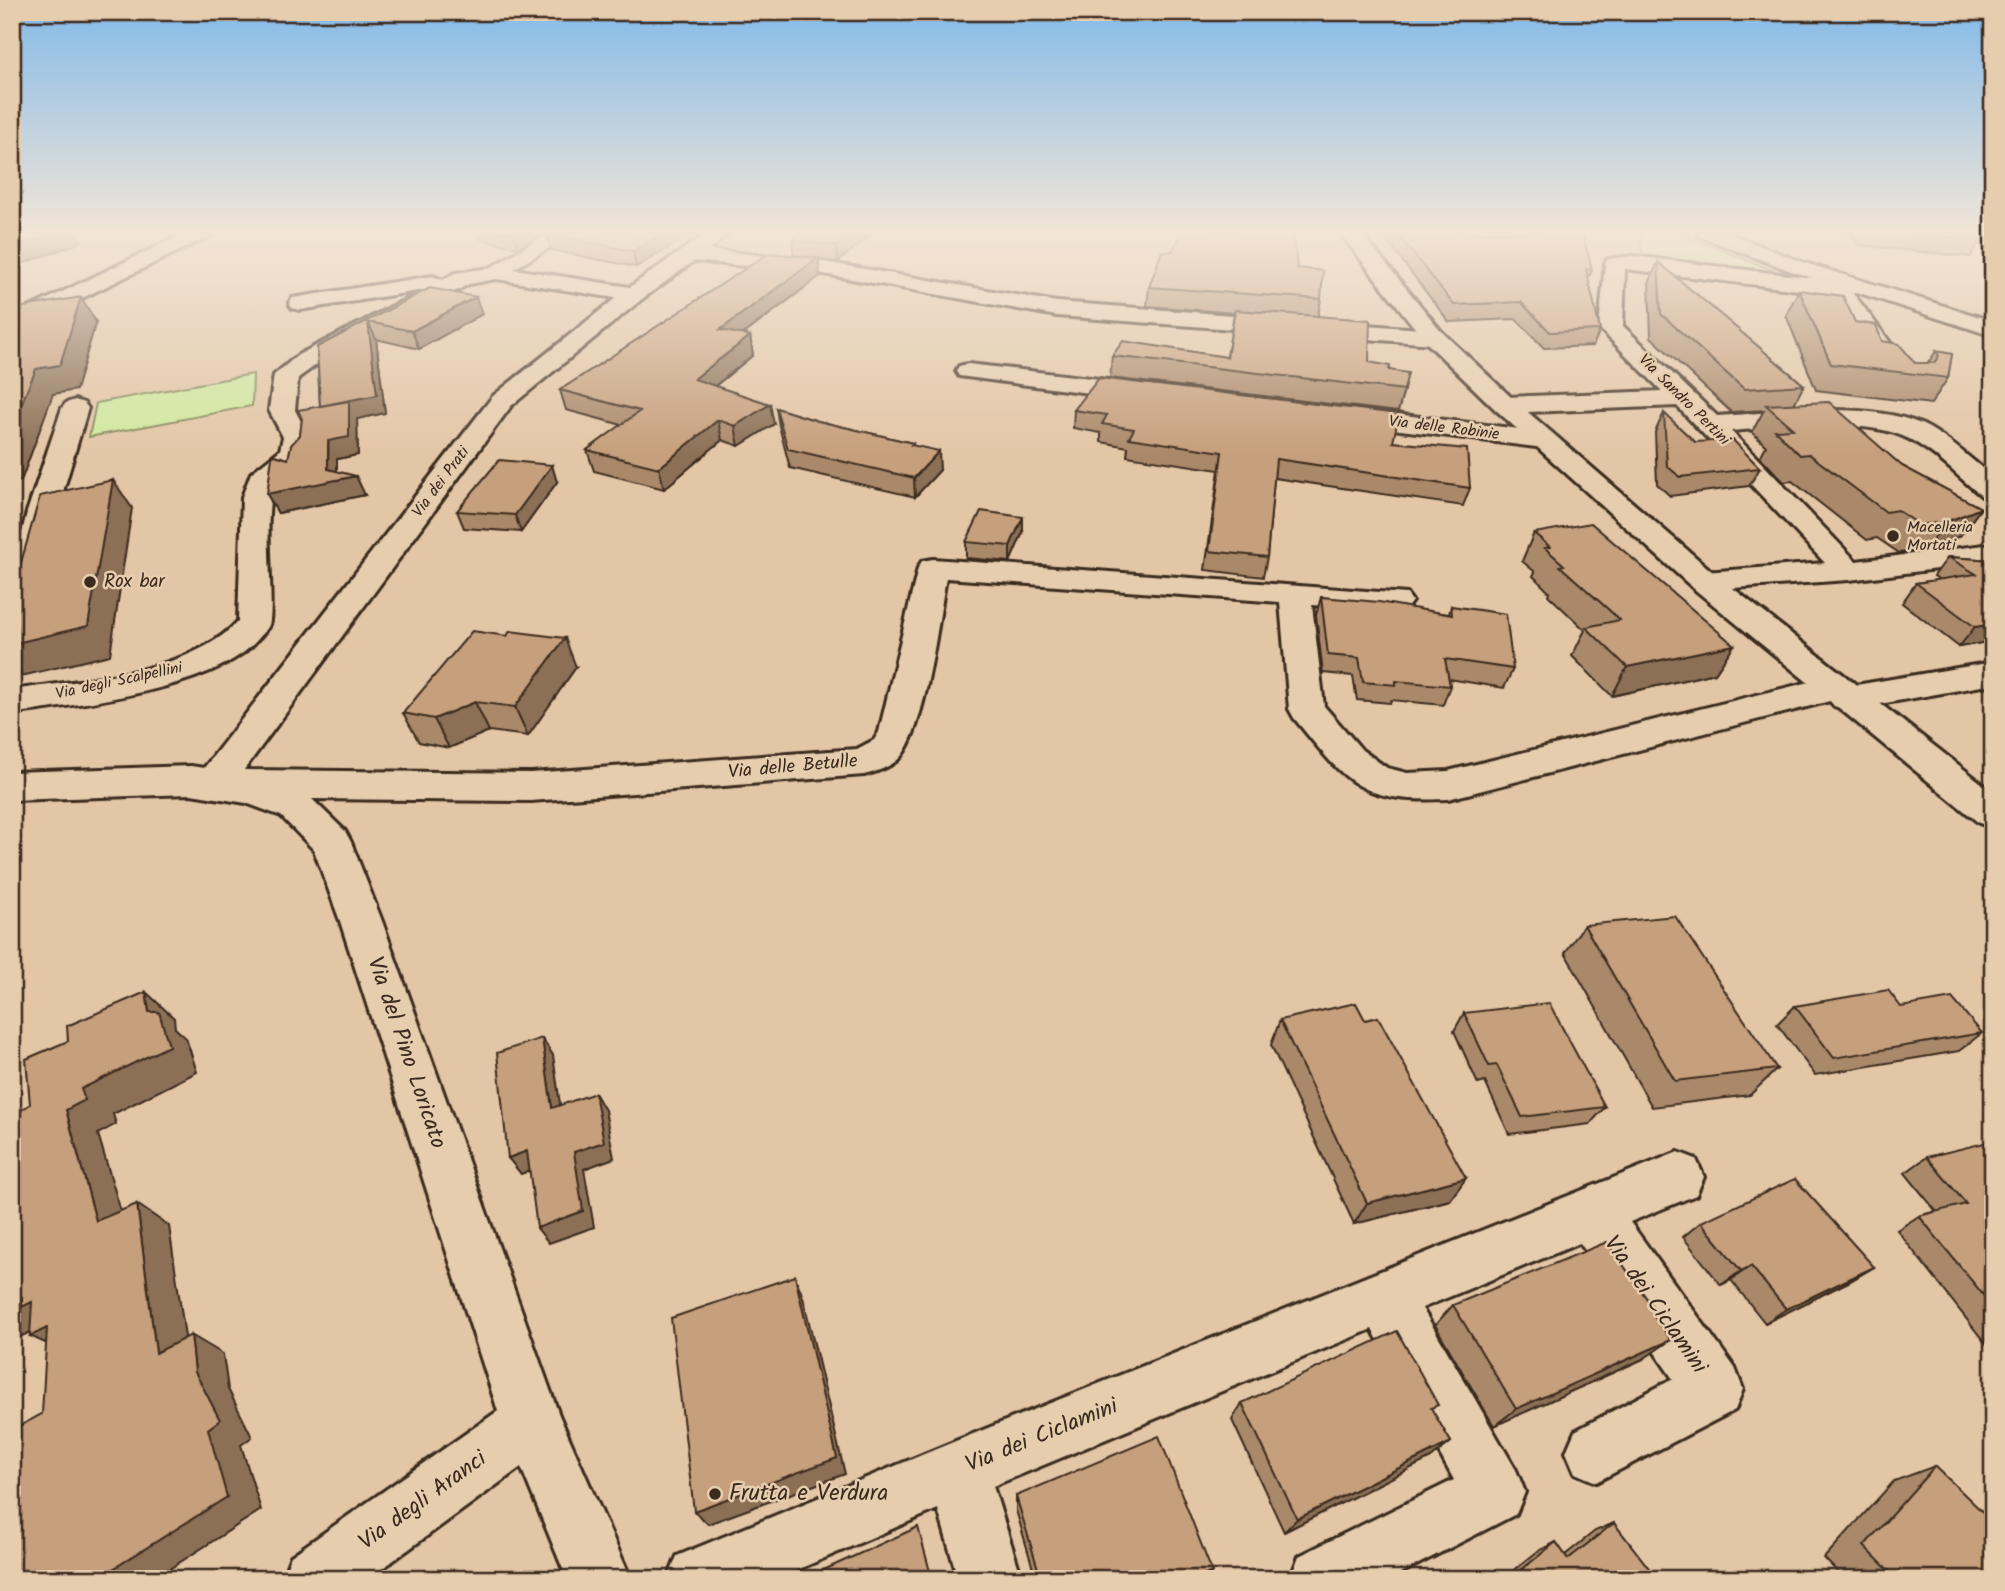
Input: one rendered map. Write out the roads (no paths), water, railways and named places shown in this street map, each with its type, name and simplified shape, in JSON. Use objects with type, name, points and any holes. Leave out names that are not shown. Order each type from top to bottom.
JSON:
[{"type":"street","points":[[12,325],[51,306]]},
{"type":"street","name":"Via degli Scalpellini","points":[[12,702],[99,688],[192,665],[233,645],[254,623],[256,497],[265,473],[293,453],[296,437],[282,410],[286,374],[307,360],[409,306]]},
{"type":"street","name":"Via dei Prati","points":[[213,784],[502,401],[620,306]]},
{"type":"street","points":[[1022,306],[1044,327],[1148,338]]},
{"type":"street","points":[[1039,306],[1434,337]]},
{"type":"street","points":[[1409,306],[1434,337],[1504,405],[1704,581],[1840,693],[1993,813]]},
{"type":"street","name":"Via Sandro Pertini","points":[[1612,306],[1611,328],[1710,424],[1849,571]]},
{"type":"street","points":[[1859,306],[1908,382]]},
{"type":"street","points":[[1913,306],[1993,329]]},
{"type":"street","points":[[1213,345],[1217,321]]},
{"type":"street","points":[[968,371],[1163,394]]},
{"type":"street","points":[[1504,405],[1683,398]]},
{"type":"street","points":[[12,644],[42,512],[75,408]]},
{"type":"street","name":"Via delle Robinie","points":[[1315,413],[1544,440]]},
{"type":"street","points":[[1710,424],[1821,420],[1870,422],[1915,430],[1993,491]]},
{"type":"street","points":[[12,517],[42,512]]},
{"type":"street","points":[[1704,581],[1849,571],[1993,553]]},
{"type":"street","name":"Via delle Betulle","points":[[213,784],[531,787],[864,762],[887,749],[897,733],[933,568],[1396,601]]},
{"type":"street","points":[[1295,594],[1307,709],[1349,759],[1376,779],[1407,786],[1448,785],[1840,693],[1993,673]]},
{"type":"street","name":"Via del Pino Loricato","points":[[12,786],[191,780],[251,790],[295,806],[331,842],[532,1423],[599,1579]]},
{"type":"street","name":"Via dei Ciclamini","points":[[700,1579],[958,1470],[1678,1177]]},
{"type":"street","name":"Via dei Ciclamini","points":[[1592,1214],[1714,1390],[1597,1452]]},
{"type":"street","points":[[1322,1579],[1494,1492],[1385,1298]]},
{"type":"street","name":"Via degli Aranci","points":[[314,1579],[532,1423]]},
{"type":"street","points":[[958,1470],[990,1579]]},
{"type":"place","name":"Macelleria Mortati","points":[[1893,536]]},
{"type":"place","name":"Rox bar","points":[[90,582]]},
{"type":"place","name":"Frutta e Verdura","points":[[715,1494]]}]
